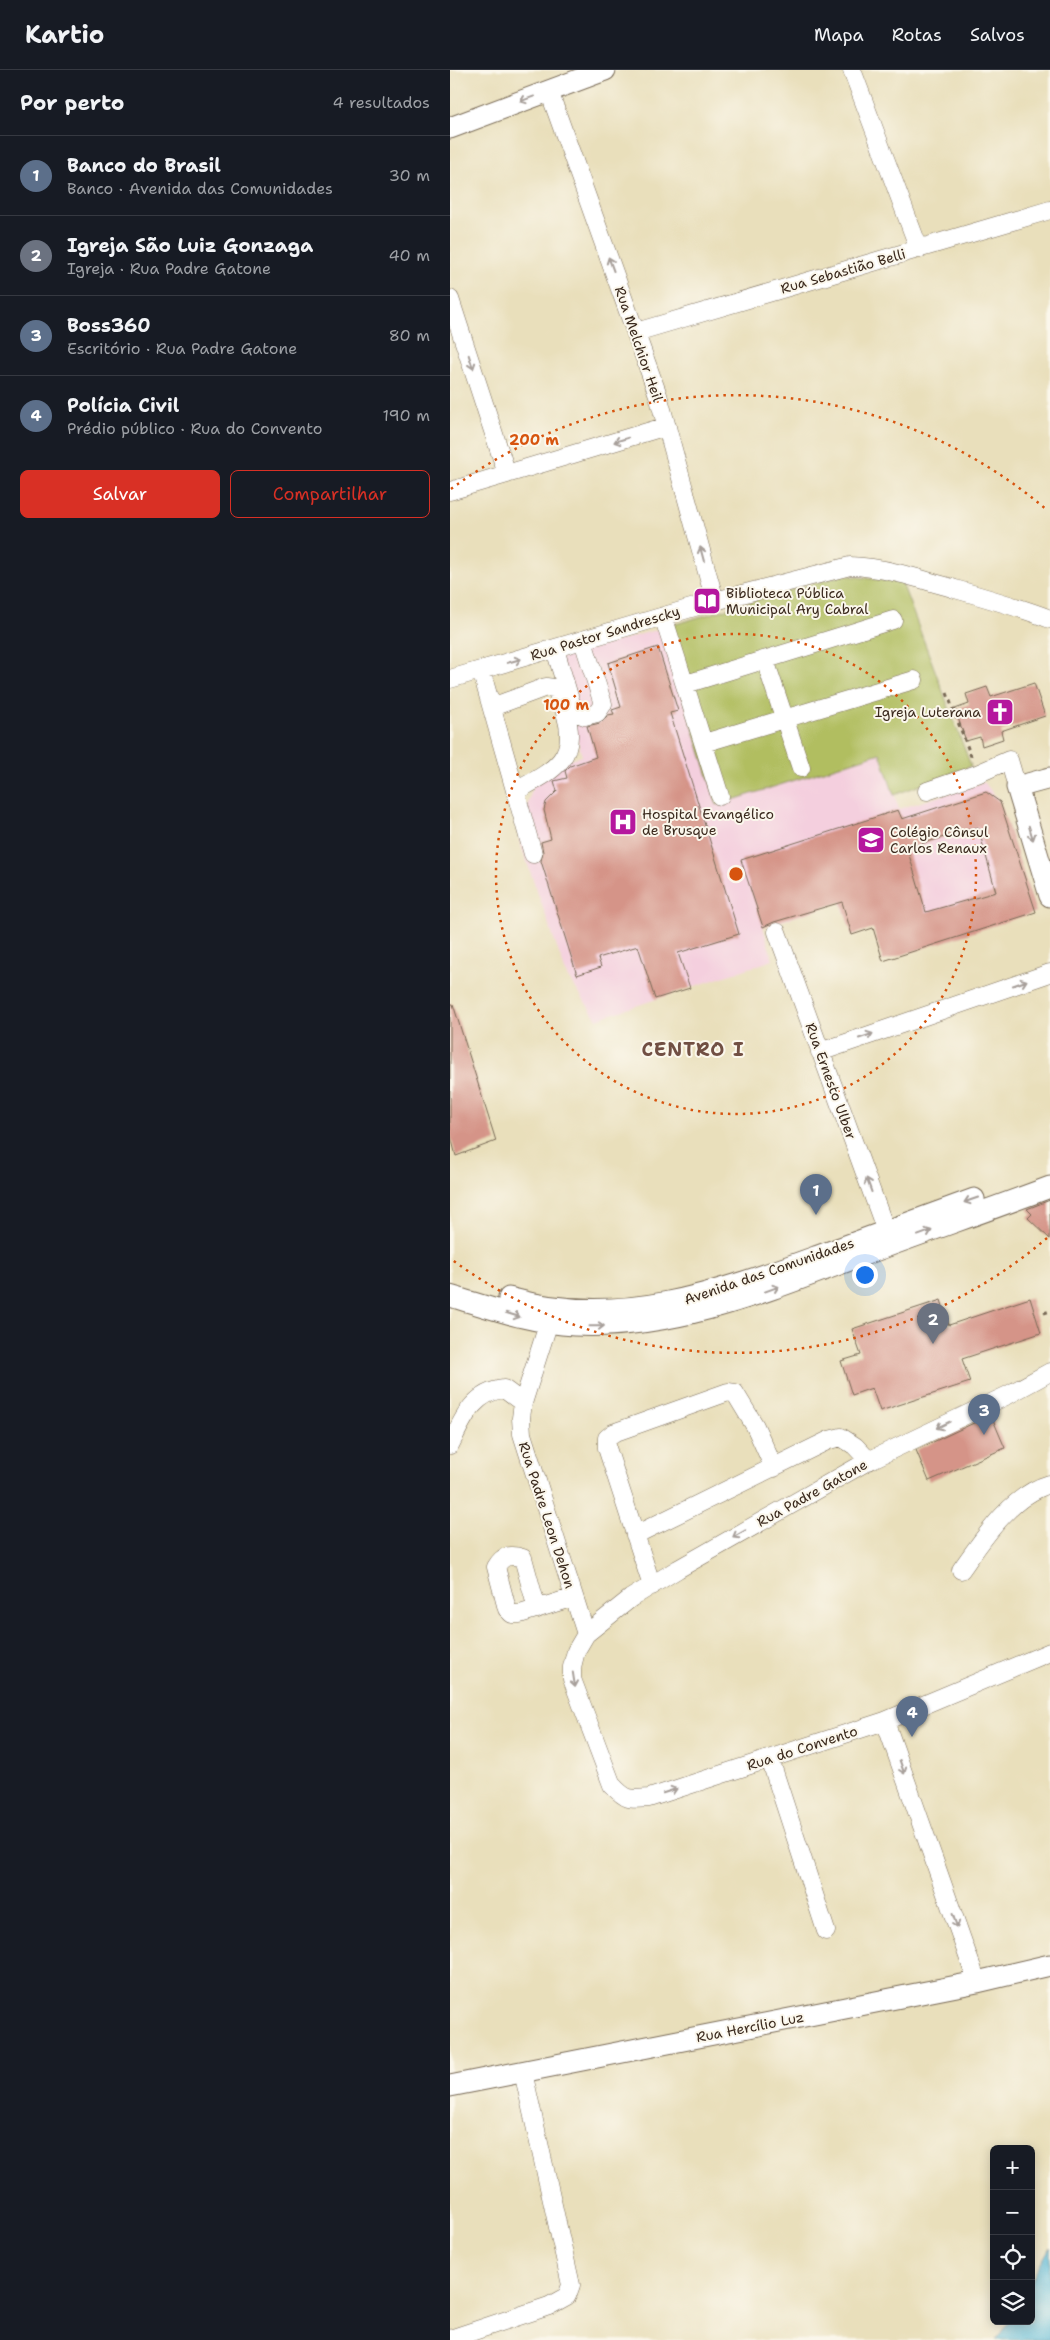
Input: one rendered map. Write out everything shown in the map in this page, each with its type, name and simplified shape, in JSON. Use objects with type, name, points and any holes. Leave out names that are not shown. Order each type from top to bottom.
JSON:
[{"type":"main road","points":[[450,128],[606,70]]},
{"type":"main road","points":[[1050,778],[1018,786],[1050,896]]},
{"type":"main road","name":"Avenida das Comunidades","points":[[450,1296],[551,1316],[599,1310],[653,1314],[745,1290],[1018,1191],[1050,1173]]},
{"type":"main road","name":"Avenida das Comunidades","points":[[1018,1191],[1050,1188]]},
{"type":"main road","name":"Avenida das Comunidades","points":[[450,1281],[528,1304],[551,1316]]},
{"type":"main road","name":"Rua Hercílio Luz","points":[[450,2086],[1050,1966]]},
{"type":"street","points":[[852,70],[919,249]]},
{"type":"street","name":"Rua Melchior Heil","points":[[549,91],[636,332],[667,426],[715,601]]},
{"type":"street","name":"Rua Sebastião Belli","points":[[636,332],[1050,210]]},
{"type":"street","points":[[450,299],[508,474]]},
{"type":"street","points":[[450,491],[667,426]]},
{"type":"street","name":"Rua Pastor Sandrescky","points":[[450,679],[715,601],[837,568],[866,566],[928,581],[1027,610],[1050,619]]},
{"type":"street","points":[[663,616],[720,796]]},
{"type":"street","points":[[686,684],[893,620]]},
{"type":"street","points":[[555,649],[571,703],[577,713],[585,716],[597,713],[602,704],[583,641]]},
{"type":"street","points":[[765,660],[802,768]]},
{"type":"street","points":[[481,670],[533,854]]},
{"type":"street","points":[[704,743],[786,720],[914,680]]},
{"type":"street","points":[[492,707],[546,687],[554,688],[559,694],[568,725],[570,739],[568,752],[539,778],[516,791]]},
{"type":"street","points":[[927,791],[977,774],[1009,760],[1018,786]]},
{"type":"street","name":"Rua Ernesto Ulber","points":[[777,932],[888,1238]]},
{"type":"street","points":[[820,1052],[1050,973]]},
{"type":"street","name":"Rua Padre Leon Dehon","points":[[551,1316],[520,1418],[522,1434],[586,1634]]},
{"type":"street","name":"Rua Padre Gatone","points":[[586,1634],[603,1619],[652,1586],[869,1461],[1008,1395],[1050,1372]]},
{"type":"street","points":[[450,1445],[478,1398],[493,1390],[504,1389],[523,1403]]},
{"type":"street","points":[[652,1586],[607,1448],[607,1438],[613,1433],[728,1392],[735,1392],[755,1426],[774,1468]]},
{"type":"street","points":[[635,1535],[829,1440],[841,1437],[855,1446],[869,1461]]},
{"type":"street","points":[[961,1570],[985,1536],[1011,1508],[1039,1487],[1050,1484]]},
{"type":"street","points":[[537,1608],[574,1597]]},
{"type":"street","name":"Rua do Convento","points":[[586,1634],[576,1651],[572,1667],[572,1678],[612,1785],[623,1796],[631,1800],[649,1798],[885,1721],[1050,1652]]},
{"type":"street","points":[[885,1721],[976,1982]]},
{"type":"street","points":[[770,1759],[826,1931]]},
{"type":"street","points":[[450,2339],[549,2306],[567,2296],[571,2286],[523,2072]]},
{"type":"path","points":[[947,693],[977,774]]},
{"type":"path","points":[[1044,1313],[1050,1311]]},
{"type":"shaded area","points":[[662,628],[717,805],[881,753],[899,809],[984,782],[1000,802],[1036,912],[883,961],[873,928],[852,935],[841,902],[763,927],[773,960],[597,1019],[567,976],[519,840],[537,769],[582,756],[554,660]]},
{"type":"green space","points":[[843,575],[902,583],[971,766],[894,795],[880,753],[717,805],[662,628]]},
{"type":"water","points":[[1050,2247],[1050,2340],[996,2340],[1006,2325],[1035,2325],[1035,2274]]},
{"type":"building","name":"Hospital Evangélico de Brusque","points":[[658,647],[678,711],[670,713],[739,934],[678,953],[690,988],[655,999],[638,946],[598,958],[601,967],[577,975],[541,861],[543,852],[541,842],[551,839],[544,810],[546,802],[557,791],[554,781],[567,778],[565,771],[570,766],[596,757],[587,726],[600,723],[608,715],[614,714],[612,710],[621,707],[608,663]]},
{"type":"building","name":"Igreja Luterana","points":[[1034,683],[1045,716],[1001,731],[1003,739],[982,746],[980,737],[966,741],[955,709],[969,704],[966,694],[987,687],[991,697]]},
{"type":"building","name":"Colégio Cônsul Carlos Renaux","points":[[986,792],[1000,802],[1036,912],[883,961],[873,928],[852,935],[842,902],[763,927],[741,860],[898,810],[902,819]],"holes":[[[978,827],[996,892],[926,912],[907,848]]]},
{"type":"building","points":[[450,1004],[453,1004],[496,1141],[456,1156],[450,1133]]},
{"type":"building","points":[[1050,1200],[1050,1239],[1028,1218],[1032,1214],[1027,1209]]},
{"type":"building","points":[[1030,1298],[1041,1333],[962,1359],[970,1382],[880,1411],[872,1388],[852,1395],[841,1361],[861,1355],[852,1329],[941,1300],[949,1325]]},
{"type":"building","points":[[991,1415],[1005,1448],[929,1481],[916,1450]]},
{"type":"place","name":"Biblioteca Pública Municipal Ary Cabral","points":[[707,601]]},
{"type":"place","name":"Igreja Luterana","points":[[1000,712]]},
{"type":"place","name":"Hospital Evangélico de Brusque","points":[[623,822]]},
{"type":"place","name":"Colégio Cônsul Carlos Renaux","points":[[871,840]]},
{"type":"place","name":"Banco do Brasil","points":[[816,1215]]},
{"type":"place","name":"Igreja São Luiz Gonzaga","points":[[933,1344]]},
{"type":"place","name":"Boss360","points":[[984,1435]]},
{"type":"place","name":"Polícia Civil","points":[[912,1737]]},
{"type":"district","name":"CENTRO I","points":[[693,1049]]}]
